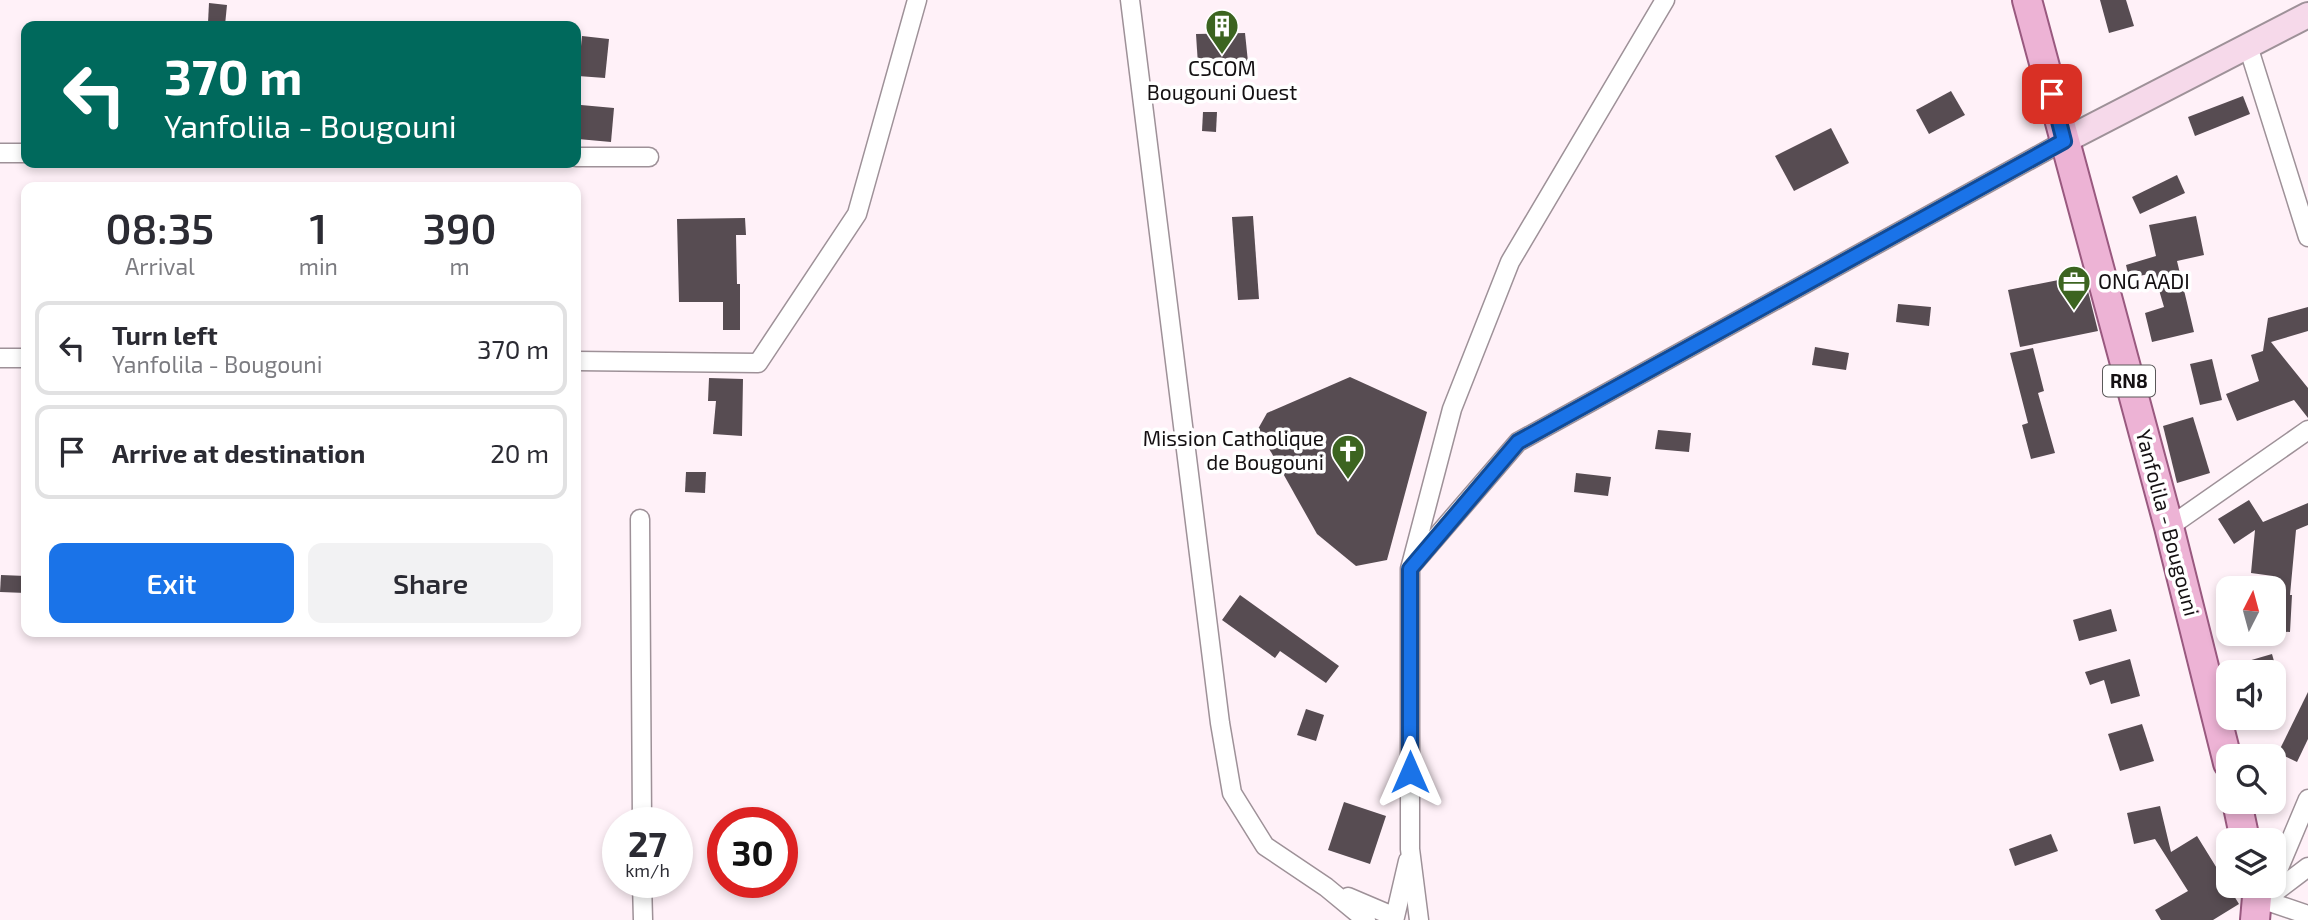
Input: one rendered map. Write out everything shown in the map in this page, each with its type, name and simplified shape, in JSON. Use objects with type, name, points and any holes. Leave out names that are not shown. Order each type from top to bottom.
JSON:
[{"type":"main road","name":"Yanfolila - Bougouni","points":[[2027,0],[2169,527],[2223,744]]},
{"type":"street","points":[[581,361],[758,363],[857,214],[917,0]]},
{"type":"street","points":[[1130,0],[1220,723],[1232,793],[1265,846],[1326,887],[1366,920]]},
{"type":"street","points":[[1419,920],[1410,849],[1410,569],[1452,409],[1510,262],[1665,0]]},
{"type":"street","points":[[1410,569],[1518,442],[2064,141],[2308,15]]},
{"type":"street","points":[[2248,46],[2308,237]]},
{"type":"street","points":[[0,153],[21,153]]},
{"type":"street","points":[[581,157],[649,157]]},
{"type":"street","points":[[0,358],[21,358]]},
{"type":"street","points":[[2169,527],[2308,430]]},
{"type":"street","points":[[640,519],[642,807]]},
{"type":"street","points":[[2286,846],[2308,799]]},
{"type":"street","points":[[1393,919],[1410,849]]},
{"type":"street","points":[[2286,881],[2308,867]]},
{"type":"street","points":[[1326,887],[1393,919],[1407,914],[1419,920]]},
{"type":"street","points":[[642,898],[643,920]]},
{"type":"street","points":[[2270,898],[2308,915]]},
{"type":"building","points":[[2100,0],[2126,0],[2134,26],[2109,33]]},
{"type":"building","points":[[209,3],[227,5],[225,21],[208,21]]},
{"type":"building","points":[[1245,33],[1248,62],[1198,65],[1196,34]]},
{"type":"building","points":[[582,36],[609,39],[605,78],[581,76]]},
{"type":"building","points":[[1951,91],[1965,115],[1929,134],[1916,110]]},
{"type":"building","points":[[2243,96],[2250,114],[2195,136],[2188,117]]},
{"type":"building","points":[[581,105],[614,108],[611,142],[581,139]]},
{"type":"building","points":[[1203,112],[1217,112],[1216,132],[1202,131]]},
{"type":"building","points":[[1831,128],[1849,163],[1794,191],[1775,156]]},
{"type":"building","points":[[2177,175],[2185,193],[2140,214],[2132,197]]},
{"type":"building","points":[[1253,216],[1259,299],[1238,300],[1232,217]]},
{"type":"building","points":[[2196,216],[2204,255],[2177,261],[2194,332],[2152,342],[2145,313],[2164,307],[2154,273],[2129,278],[2126,265],[2156,256],[2149,225]]},
{"type":"building","points":[[745,218],[746,235],[736,235],[740,330],[723,330],[723,302],[679,302],[677,219]]},
{"type":"building","points":[[2084,275],[2098,331],[2020,347],[2008,290]]},
{"type":"building","points":[[1898,304],[1931,307],[1929,326],[1896,322]]},
{"type":"building","points":[[2308,307],[2308,331],[2271,342],[2308,388],[2308,418],[2294,400],[2237,421],[2226,394],[2259,381],[2251,355],[2263,351],[2268,318]]},
{"type":"building","points":[[1815,347],[1849,353],[1846,370],[1812,365]]},
{"type":"building","points":[[2033,348],[2044,391],[2038,393],[2055,453],[2031,459],[2022,425],[2028,423],[2010,353]]},
{"type":"building","points":[[2212,359],[2222,400],[2200,405],[2190,364]]},
{"type":"building","name":"Mission Catholique de Bougouni","points":[[1350,377],[1427,412],[1387,560],[1356,566],[1317,534],[1258,429],[1267,413]]},
{"type":"building","points":[[709,378],[743,379],[742,436],[713,434],[716,401],[708,401]]},
{"type":"building","points":[[2193,417],[2210,473],[2177,483],[2163,426]]},
{"type":"building","points":[[1658,430],[1691,433],[1689,452],[1655,449]]},
{"type":"building","points":[[686,472],[706,472],[705,493],[685,492]]},
{"type":"building","points":[[1576,473],[1611,477],[1608,496],[1574,492]]},
{"type":"building","points":[[2249,500],[2263,522],[2308,503],[2308,525],[2296,530],[2290,595],[2290,632],[2286,632],[2286,576],[2251,573],[2255,530],[2234,544],[2218,519]]},
{"type":"building","points":[[1,575],[21,576],[21,593],[0,592]]},
{"type":"building","points":[[1240,595],[1339,666],[1326,683],[1280,651],[1275,658],[1222,620]]},
{"type":"building","points":[[2111,609],[2117,631],[2079,641],[2073,620]]},
{"type":"building","points":[[2272,654],[2274,660],[2251,660]]},
{"type":"building","points":[[2130,659],[2140,696],[2111,704],[2104,680],[2090,685],[2085,672]]},
{"type":"building","points":[[2308,692],[2308,739],[2297,762],[2286,757],[2286,744],[2282,744]]},
{"type":"building","points":[[1306,709],[1324,715],[1316,741],[1297,735]]},
{"type":"building","points":[[2142,724],[2154,761],[2120,771],[2108,734]]},
{"type":"building","points":[[1344,802],[1386,816],[1370,864],[1328,850]]},
{"type":"building","points":[[2160,806],[2171,852],[2197,836],[2216,867],[2216,898],[2235,898],[2239,904],[2213,920],[2161,920],[2155,910],[2188,891],[2155,839],[2134,844],[2127,813]]},
{"type":"building","points":[[2051,834],[2058,851],[2015,866],[2009,849]]},
{"type":"place","name":"CSCOM Bougouni Ouest","points":[[1222,56]]},
{"type":"place","name":"ONG AADI","points":[[2074,312]]},
{"type":"place","name":"Mission Catholique de Bougouni","points":[[1348,481]]},
{"type":"route","points":[[1410,772],[1410,569],[1518,442],[2064,141],[2052,94]]}]
